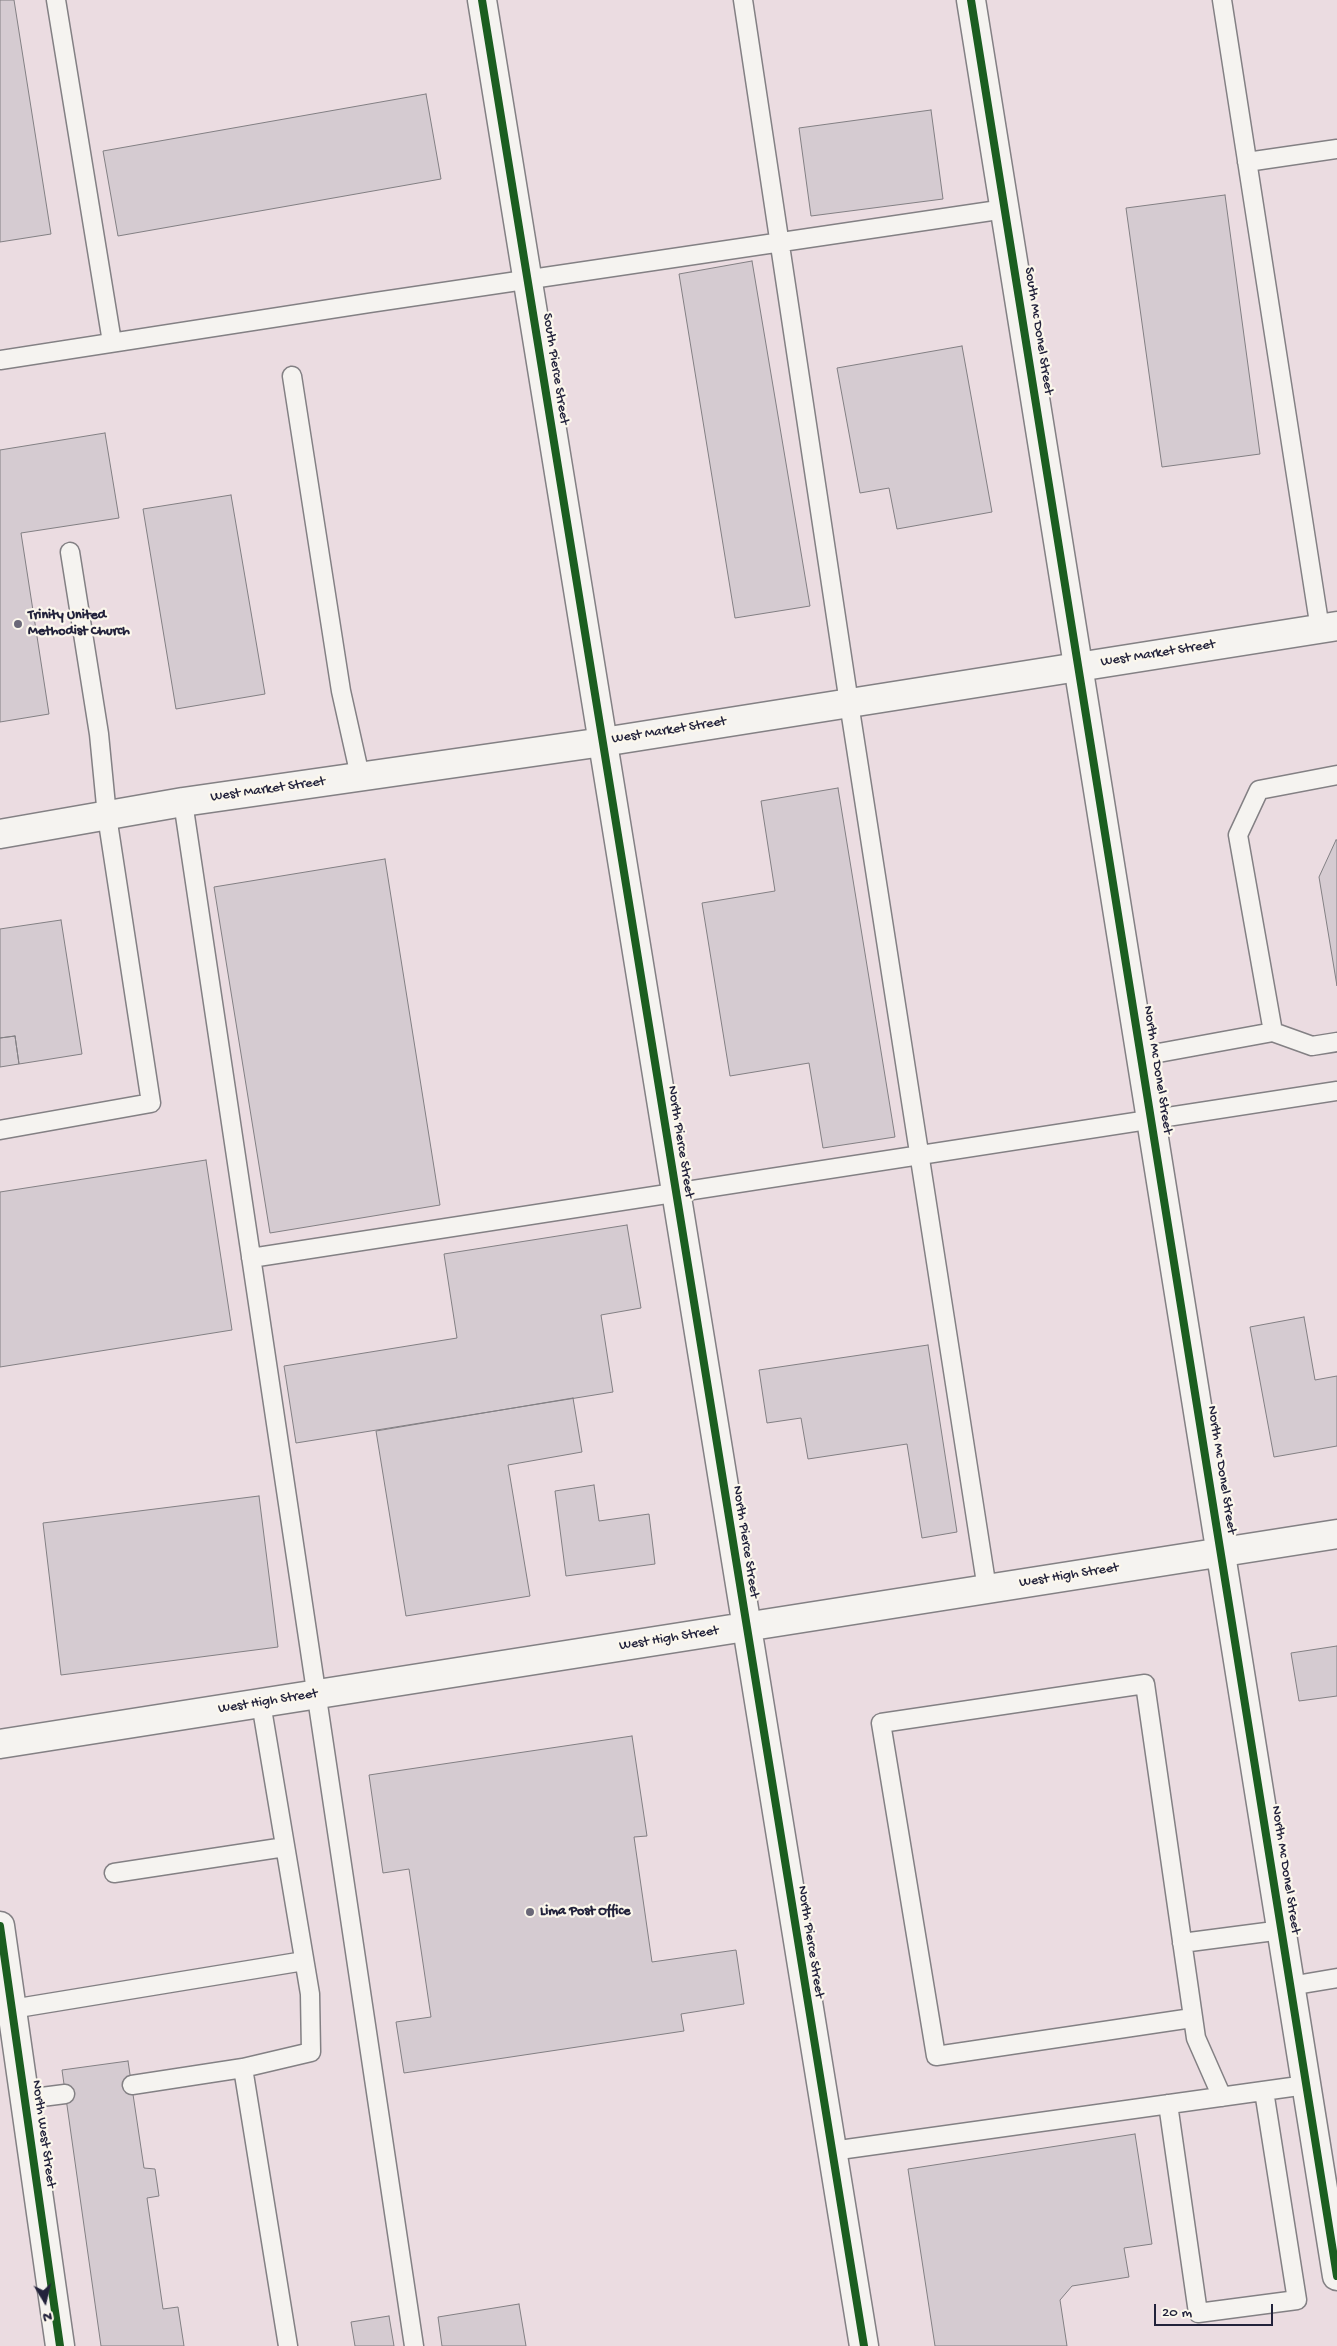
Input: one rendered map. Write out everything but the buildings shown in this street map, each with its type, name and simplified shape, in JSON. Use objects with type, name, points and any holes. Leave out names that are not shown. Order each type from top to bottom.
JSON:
[{"type":"street","name":"South Pierce Street","points":[[482,0],[603,742]]},
{"type":"street","name":"South Mc Donel Street","points":[[971,0],[1080,667]]},
{"type":"street","name":"West Market Street","points":[[0,834],[183,802],[603,742],[1328,627]]},
{"type":"street","name":"North Mc Donel Street","points":[[1080,667],[1337,2276]]},
{"type":"street","name":"North Pierce Street","points":[[603,742],[864,2346]]},
{"type":"street","name":"West High Street","points":[[0,1744],[1337,1534]]},
{"type":"street","name":"North West Street","points":[[0,1926],[60,2346]]},
{"type":"lane","points":[[56,0],[112,342]]},
{"type":"lane","points":[[743,0],[849,703],[988,1589]]},
{"type":"lane","points":[[1222,0],[1247,162],[1328,627]]},
{"type":"lane","points":[[1247,162],[1337,149]]},
{"type":"lane","points":[[0,360],[780,242],[1005,210]]},
{"type":"lane","points":[[292,376],[341,691],[360,776]]},
{"type":"lane","points":[[0,1130],[151,1103],[108,816],[99,734],[70,552]]},
{"type":"lane","points":[[1273,1032],[1238,835],[1259,790],[1337,775]]},
{"type":"lane","points":[[183,802],[414,2346]]},
{"type":"lane","points":[[1142,1056],[1273,1032],[1312,1046],[1337,1042]]},
{"type":"lane","points":[[251,1258],[1337,1091]]},
{"type":"lane","points":[[1192,2018],[936,2056],[881,1724],[1145,1684],[1192,2018],[1196,2038],[1222,2097]]},
{"type":"lane","points":[[132,2085],[242,2068],[311,2052],[310,1994],[261,1703]]},
{"type":"lane","points":[[114,1873],[285,1847]]},
{"type":"lane","points":[[1182,1943],[1282,1930]]},
{"type":"lane","points":[[12,2009],[304,1961]]},
{"type":"lane","points":[[1290,1986],[1337,1978]]},
{"type":"lane","points":[[242,2068],[288,2346]]},
{"type":"lane","points":[[832,2151],[1306,2085]]},
{"type":"lane","points":[[1168,2104],[1198,2313],[1297,2300],[1264,2091]]},
{"type":"lane","points":[[26,2099],[65,2094]]},
{"type":"shaded area","points":[[0,0],[1337,0],[1337,2346],[0,2346]]},
{"type":"cycle path","points":[[482,0],[864,2346]]},
{"type":"cycle path","points":[[971,0],[1337,2276]]},
{"type":"cycle path","points":[[0,1926],[60,2346]]},
{"type":"place","name":"Trinity United Methodist Church","points":[[18,624]]},
{"type":"place","name":"Lima Post Office","points":[[530,1912]]}]
